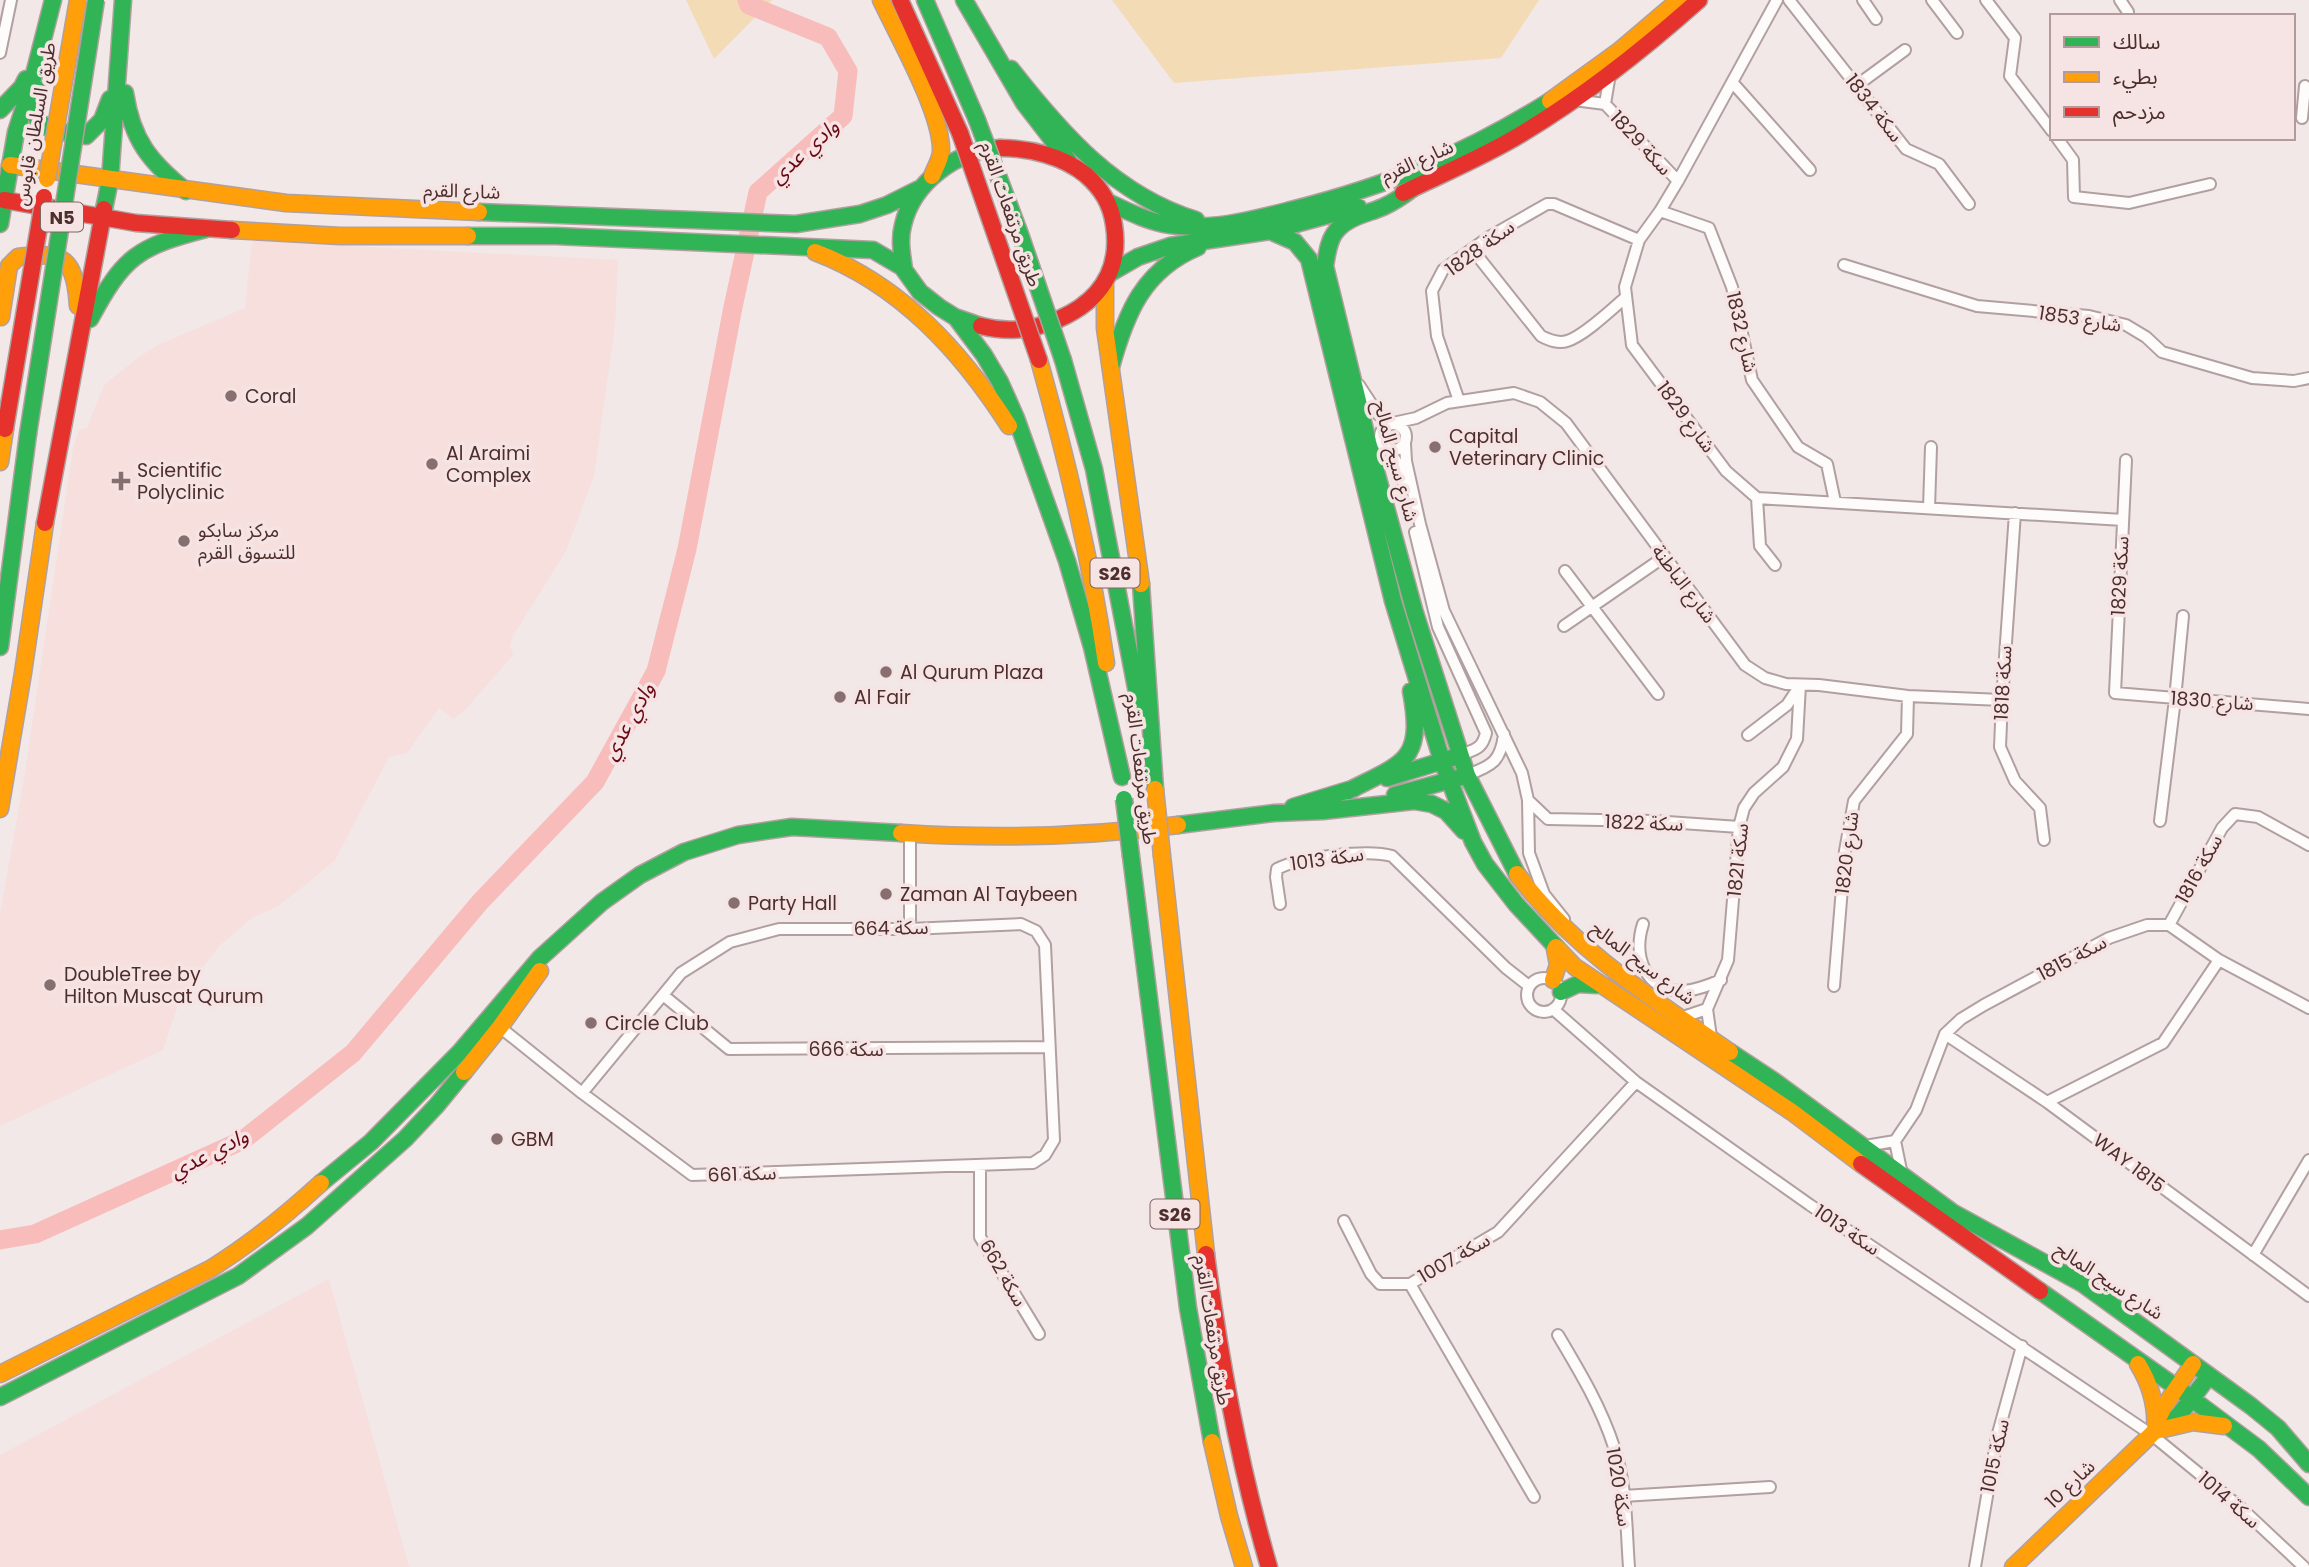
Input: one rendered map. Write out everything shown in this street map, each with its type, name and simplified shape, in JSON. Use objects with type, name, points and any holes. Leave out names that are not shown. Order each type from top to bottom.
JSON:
[{"type":"main road","points":[[0,224],[5,164],[53,0]]},
{"type":"main road","name":"طريق السلطان قابوس","points":[[0,462],[78,0]]},
{"type":"main road","name":"طريق السلطان قابوس","points":[[0,647],[28,433],[96,0]]},
{"type":"main road","points":[[0,809],[47,508],[110,180],[123,0]]},
{"type":"main road","points":[[881,0],[937,127],[941,151],[932,176]]},
{"type":"main road","name":"طريق مرتفعات القرم","points":[[900,0],[960,133],[1039,360],[1064,451],[1099,614],[1122,777],[1184,1286],[1199,1382],[1214,1460],[1244,1567]]},
{"type":"main road","name":"طريق مرتفعات القرم","points":[[926,0],[977,120],[1020,234],[1063,360],[1094,469],[1155,789],[1180,1039],[1207,1266],[1227,1394],[1258,1535],[1269,1567]]},
{"type":"main road","points":[[964,0],[1040,128],[1071,163],[1091,179],[1110,203],[1117,244],[1108,278],[1104,314],[1141,585],[1155,789]]},
{"type":"main road","name":"شارع القرم","points":[[1108,278],[1138,257],[1215,232],[1335,200],[1415,172],[1458,152],[1514,123],[1587,75],[1651,26],[1679,0]]},
{"type":"main road","name":"شارع القرم","points":[[1110,203],[1140,218],[1170,225],[1215,232],[1270,231],[1412,189],[1522,134],[1574,100],[1659,36],[1699,0]]},
{"type":"main road","points":[[988,40],[1049,116],[1088,156],[1128,188],[1168,211],[1215,232]]},
{"type":"main road","points":[[42,45],[35,111],[40,122],[57,131],[86,136],[97,129],[107,113],[120,50]]},
{"type":"main road","points":[[0,110],[22,87],[42,45]]},
{"type":"main road","points":[[120,50],[127,109],[135,136],[159,167],[186,191]]},
{"type":"main road","points":[[904,269],[899,243],[905,216],[919,188],[932,176],[959,159],[993,148],[1034,151],[1071,163]]},
{"type":"main road","name":"شارع القرم","points":[[5,164],[286,204],[796,224],[841,220],[870,213],[919,188]]},
{"type":"main road","name":"شارع سيح المالح","points":[[1412,189],[1395,202],[1353,217],[1342,225],[1332,235],[1326,250],[1325,266],[1415,613],[1468,775],[1515,871],[1538,902],[1589,952],[1865,1146],[1952,1212],[2083,1284],[2278,1428],[2309,1464]]},
{"type":"main road","points":[[2,199],[103,218],[206,229],[340,236],[556,236],[873,250],[887,256],[904,269],[921,293],[947,314],[974,326],[1006,330],[1054,322],[1094,297],[1108,278]]},
{"type":"main road","points":[[78,343],[108,284],[124,265],[145,247],[171,237],[206,229]]},
{"type":"main road","name":"شارع سيح المالح","points":[[1270,231],[1295,242],[1309,259],[1402,629],[1443,761],[1473,842],[1485,864],[1516,904],[1575,967],[1792,1112],[1897,1191],[2192,1398],[2259,1448],[2309,1497]]},
{"type":"main road","points":[[1111,367],[1124,323],[1140,293],[1169,261],[1215,232]]},
{"type":"main road","points":[[795,246],[853,267],[876,281],[956,351],[1000,410],[1036,477]]},
{"type":"main road","points":[[1,321],[9,266],[13,261],[18,257],[54,255],[63,259],[75,279],[78,343]]},
{"type":"main road","points":[[0,288],[1,321]]},
{"type":"main road","points":[[957,319],[984,355],[1016,418],[1067,561],[1089,635],[1122,777]]},
{"type":"main road","points":[[1350,799],[1406,759],[1418,738],[1402,629]]},
{"type":"main road","points":[[0,1397],[237,1276],[307,1226],[405,1139],[437,1105],[495,1023],[547,962],[556,945],[601,902],[640,875],[684,852],[738,835],[792,827],[910,834],[1012,836],[1115,833],[1274,813],[1323,811],[1461,755]]},
{"type":"main road","points":[[1350,799],[1450,781],[1468,775]]},
{"type":"main road","points":[[1350,799],[1432,804],[1446,811],[1473,842]]},
{"type":"main road","points":[[1555,947],[1560,962],[1557,986],[1584,981],[1603,986]]},
{"type":"main road","points":[[0,1374],[151,1296],[210,1269],[241,1250],[371,1142],[495,1023]]},
{"type":"main road","points":[[2133,1356],[2152,1389],[2157,1429]]},
{"type":"main road","points":[[2157,1429],[2176,1387],[2193,1364]]},
{"type":"main road","points":[[2157,1429],[2172,1423],[2209,1376]]},
{"type":"main road","points":[[2157,1429],[2193,1422],[2231,1429]]},
{"type":"main road","name":"شارع 10","points":[[2017,1566],[2157,1429]]},
{"type":"street","points":[[0,53],[10,0]]},
{"type":"street","name":"1829 شارع","points":[[1757,498],[1726,471],[1632,345],[1625,287],[1639,240],[1678,181],[1777,0]]},
{"type":"street","name":"سكة 1834","points":[[1789,0],[1906,149],[1939,164],[1969,204]]},
{"type":"street","points":[[1863,0],[1876,19]]},
{"type":"street","points":[[1932,0],[1957,33]]},
{"type":"street","points":[[1986,0],[2015,38],[2010,76],[2050,128]]},
{"type":"street","points":[[1856,86],[1905,50]]},
{"type":"street","name":"سكة 1829","points":[[1605,104],[1610,74]]},
{"type":"street","points":[[1732,82],[1810,170]]},
{"type":"street","points":[[2301,118],[2305,86]]},
{"type":"street","name":"سكة 1829","points":[[1574,100],[1605,104],[1678,181]]},
{"type":"street","points":[[2058,140],[2073,160],[2074,197],[2129,202],[2210,184]]},
{"type":"street","name":"سكة 1828","points":[[1459,401],[1437,336],[1432,291],[1443,270],[1489,237],[1547,204],[1554,204],[1639,240]]},
{"type":"street","name":"1832 شارع","points":[[1660,211],[1709,228],[1732,287],[1752,380],[1798,447],[1827,464],[1835,502]]},
{"type":"street","points":[[1472,249],[1541,336],[1548,340],[1568,341],[1578,336],[1626,297]]},
{"type":"street","name":"شارع 1853","points":[[1844,265],[1977,306],[2089,316],[2126,325],[2146,337],[2162,352],[2252,379],[2294,381],[2309,378]]},
{"type":"street","points":[[1348,360],[1365,396],[1378,414],[1391,424],[1401,426],[1406,440],[1406,461],[1420,524],[1444,611],[1522,774],[1528,800],[1529,853],[1544,894],[1589,952]]},
{"type":"street","name":"شارع الباطنة","points":[[1391,424],[1416,418],[1447,403],[1459,401],[1514,393],[1540,402],[1566,423],[1745,664],[1765,678],[1786,684],[1908,696],[2002,700]]},
{"type":"street","points":[[1389,450],[1400,449],[1416,418]]},
{"type":"street","points":[[1391,424],[1382,429],[1379,437],[1399,466],[1438,627],[1486,733],[1483,743],[1477,749],[1461,755]]},
{"type":"street","points":[[1929,508],[1931,447]]},
{"type":"street","name":"سكة 1829","points":[[2115,693],[2126,460]]},
{"type":"street","points":[[1775,565],[1760,546],[1757,498],[2123,520]]},
{"type":"street","name":"سكة 1818","points":[[2015,513],[2000,747],[2015,782],[2040,808],[2044,840]]},
{"type":"street","points":[[1564,626],[1664,557]]},
{"type":"street","points":[[1565,571],[1658,694]]},
{"type":"street","points":[[2160,821],[2183,616]]},
{"type":"street","points":[[1748,735],[1787,705],[1800,685]]},
{"type":"street","name":"سكة 1821","points":[[1707,1009],[1728,960],[1739,827],[1744,808],[1754,793],[1783,767],[1797,740],[1800,685]]},
{"type":"street","name":"1830 شارع","points":[[2115,693],[2309,709]]},
{"type":"street","name":"1820 شارع","points":[[1834,986],[1845,851],[1854,801],[1907,734],[1908,696]]},
{"type":"street","points":[[1468,775],[1485,769],[1497,760],[1503,747],[1504,733]]},
{"type":"street","points":[[1528,800],[1548,819],[1528,834]]},
{"type":"street","name":"سكة 1816","points":[[2169,925],[2222,828],[2235,814],[2258,817],[2309,845]]},
{"type":"street","name":"سكة 1822","points":[[1548,819],[1653,821],[1739,827]]},
{"type":"street","points":[[909,929],[910,834]]},
{"type":"street","name":"سكة 1013","points":[[1280,904],[1277,869],[1289,862],[1380,852],[1392,856],[1506,968],[1530,986]]},
{"type":"street","name":"سكة 664","points":[[582,1093],[681,973],[730,942],[779,929],[909,929],[1021,924],[1036,931],[1045,945],[1054,1140],[1045,1155]]},
{"type":"street","points":[[1643,924],[1638,944],[1639,957],[1645,970],[1661,986],[1670,990],[1691,990],[1721,980]]},
{"type":"street","name":"سكة 1815","points":[[1945,1034],[1984,1005],[2109,938],[2147,925],[2169,925]]},
{"type":"street","points":[[2169,925],[2219,960],[2309,1008]]},
{"type":"street","points":[[2047,1102],[2163,1043],[2219,960]]},
{"type":"street","points":[[1542,978],[1557,986],[1561,998],[1553,1009],[1542,1012],[1531,1006],[1527,997],[1530,986],[1536,979],[1542,978]]},
{"type":"street","name":"سكة 666","points":[[663,995],[729,1049],[1048,1047]]},
{"type":"street","name":"سكة 1013","points":[[1553,1009],[1636,1082],[1810,1205],[2022,1346],[2157,1429]]},
{"type":"street","points":[[1680,1018],[1707,1009],[1711,1037]]},
{"type":"street","name":"سكة 661","points":[[495,1023],[582,1093],[692,1175],[1033,1163],[1045,1155]]},
{"type":"street","points":[[1902,1175],[1895,1141],[1916,1110],[1945,1034]]},
{"type":"street","name":"WAY 1815","points":[[1945,1034],[2047,1102],[2309,1296]]},
{"type":"street","name":"سكة 1007","points":[[1534,1497],[1410,1284],[1499,1232],[1636,1082]]},
{"type":"street","points":[[1865,1146],[1895,1141]]},
{"type":"street","points":[[2253,1255],[2309,1160]]},
{"type":"street","name":"سكة 662","points":[[980,1166],[980,1237],[1039,1334]]},
{"type":"street","points":[[1344,1221],[1371,1274],[1380,1284],[1410,1284]]},
{"type":"street","name":"سكة 1020","points":[[1558,1335],[1598,1403],[1615,1450],[1623,1496],[1629,1567]]},
{"type":"street","name":"سكة 1015","points":[[1975,1567],[1997,1437],[2022,1346]]},
{"type":"street","name":"سكة 1014","points":[[2157,1429],[2304,1567]]},
{"type":"street","points":[[1623,1496],[1770,1487]]},
{"type":"shaded area","points":[[686,0],[772,0],[714,59]]},
{"type":"shaded area","points":[[1112,0],[1539,0],[1501,58],[1174,83]]},
{"type":"shaded area","points":[[252,241],[618,260],[615,325],[594,476],[566,551],[513,636],[510,646],[513,655],[465,710],[453,719],[439,708],[407,753],[389,757],[335,860],[278,906],[252,918],[220,945],[181,996],[163,1050],[0,1126],[0,914],[23,785],[73,449],[79,430],[87,428],[104,385],[158,345],[245,308]]},
{"type":"shaded area","points":[[329,1279],[409,1567],[0,1567],[0,1455]]},
{"type":"waterway","name":"وادي عدي","points":[[0,1240],[35,1234],[243,1140],[353,1053],[480,902],[595,782],[656,671],[687,549],[758,192],[843,116],[848,71],[828,37],[749,5],[747,0]]},
{"type":"traffic: fast","points":[[0,224],[16,132],[53,0]]},
{"type":"traffic: fast","points":[[28,434],[96,0]]},
{"type":"traffic: fast","points":[[104,209],[110,180],[123,0]]},
{"type":"traffic: fast","points":[[925,0],[977,120]]},
{"type":"traffic: fast","points":[[964,0],[1024,103],[1068,160]]},
{"type":"traffic: fast","points":[[1011,69],[1050,116],[1092,160],[1140,195],[1196,220]]},
{"type":"traffic: fast","points":[[0,110],[26,79]]},
{"type":"traffic: fast","points":[[37,89],[34,110],[42,124],[56,130],[86,136],[102,120],[110,99]]},
{"type":"traffic: fast","points":[[125,93],[132,124],[145,149],[162,170],[186,191]]},
{"type":"traffic: fast","points":[[1110,203],[1154,222],[1170,225],[1201,227],[1231,224],[1326,201],[1393,179],[1488,137],[1550,101]]},
{"type":"traffic: fast","points":[[977,120],[1063,360]]},
{"type":"traffic: fast","points":[[904,269],[902,231],[908,209],[916,195],[939,171],[953,162],[984,150],[1000,148]]},
{"type":"traffic: fast","points":[[479,212],[796,224],[860,214],[887,205],[919,189]]},
{"type":"traffic: fast","points":[[1412,189],[1391,203],[1350,220],[1339,228],[1330,241],[1325,266],[1368,442],[1415,613],[1467,775],[1517,874]]},
{"type":"traffic: fast","points":[[1112,272],[1138,257],[1170,246],[1270,231],[1358,207]]},
{"type":"traffic: fast","points":[[90,319],[113,281],[135,257],[164,242],[206,229]]},
{"type":"traffic: fast","points":[[1270,231],[1295,242],[1309,259],[1393,601],[1442,761],[1473,842],[1485,864],[1516,904],[1556,947]]},
{"type":"traffic: fast","points":[[468,236],[556,236],[873,250],[902,267],[920,292],[939,307],[955,317],[981,326]]},
{"type":"traffic: fast","points":[[1111,367],[1131,311],[1150,281],[1163,268],[1198,247]]},
{"type":"traffic: fast","points":[[957,319],[984,355],[1016,418],[1067,561],[1092,647],[1122,777]]},
{"type":"traffic: fast","points":[[1063,360],[1094,469],[1141,714]]},
{"type":"traffic: fast","points":[[0,647],[28,434]]},
{"type":"traffic: fast","points":[[1141,584],[1155,789]]},
{"type":"traffic: fast","points":[[1348,791],[1384,773],[1406,756],[1412,746],[1415,732],[1411,691]]},
{"type":"traffic: fast","points":[[1387,778],[1452,758]]},
{"type":"traffic: fast","points":[[1395,795],[1458,778]]},
{"type":"traffic: fast","points":[[1293,807],[1355,788]]},
{"type":"traffic: fast","points":[[1124,799],[1131,856]]},
{"type":"traffic: fast","points":[[1178,825],[1274,813],[1323,811],[1414,801],[1432,804],[1446,811],[1464,831]]},
{"type":"traffic: fast","points":[[321,1183],[371,1142],[460,1052],[540,958],[602,902],[640,875],[684,852],[738,835],[792,827],[901,833]]},
{"type":"traffic: fast","points":[[1131,856],[1188,1308],[1212,1442]]},
{"type":"traffic: fast","points":[[1561,992],[1578,984],[1597,985]]},
{"type":"traffic: fast","points":[[1730,1052],[1774,1081],[1952,1212],[2083,1284],[2251,1406],[2278,1428],[2309,1464]]},
{"type":"traffic: fast","points":[[0,1397],[238,1276],[307,1226],[405,1139],[464,1072]]},
{"type":"traffic: fast","points":[[2040,1291],[2259,1449],[2309,1497]]},
{"type":"traffic: fast","points":[[2167,1426],[2179,1415],[2209,1376]]},
{"type":"traffic: slow","points":[[47,179],[78,0]]},
{"type":"traffic: slow","points":[[881,0],[918,75],[934,116],[941,151],[932,176]]},
{"type":"traffic: slow","points":[[1550,101],[1619,51],[1679,0]]},
{"type":"traffic: slow","points":[[10,165],[286,203],[479,212]]},
{"type":"traffic: slow","points":[[232,230],[340,236],[468,236]]},
{"type":"traffic: slow","points":[[815,252],[874,282],[926,323],[970,372],[1009,426]]},
{"type":"traffic: slow","points":[[1,317],[9,266],[18,257],[46,255],[64,261],[74,277],[78,306]]},
{"type":"traffic: slow","points":[[1105,285],[1105,328],[1141,584]]},
{"type":"traffic: slow","points":[[1039,360],[1077,510],[1106,663]]},
{"type":"traffic: slow","points":[[0,462],[5,429]]},
{"type":"traffic: slow","points":[[0,809],[45,523]]},
{"type":"traffic: slow","points":[[1155,789],[1162,856]]},
{"type":"traffic: slow","points":[[901,833],[1040,836],[1178,825]]},
{"type":"traffic: slow","points":[[1162,856],[1206,1254]]},
{"type":"traffic: slow","points":[[1517,874],[1539,901],[1589,950],[1730,1052]]},
{"type":"traffic: slow","points":[[1556,947],[1575,967],[1792,1112],[1861,1164]]},
{"type":"traffic: slow","points":[[1553,980],[1558,965],[1555,949]]},
{"type":"traffic: slow","points":[[464,1072],[540,971]]},
{"type":"traffic: slow","points":[[0,1374],[210,1269],[268,1229],[321,1183]]},
{"type":"traffic: slow","points":[[2138,1364],[2152,1396],[2155,1431]]},
{"type":"traffic: slow","points":[[2156,1423],[2193,1364]]},
{"type":"traffic: slow","points":[[2013,1567],[2155,1431],[2193,1422],[2224,1426]]},
{"type":"traffic: slow","points":[[1212,1442],[1244,1567]]},
{"type":"traffic: jam","points":[[900,0],[960,133]]},
{"type":"traffic: jam","points":[[1403,193],[1523,133],[1614,71],[1699,0]]},
{"type":"traffic: jam","points":[[960,133],[1039,360]]},
{"type":"traffic: jam","points":[[981,326],[1011,330],[1030,328],[1050,323],[1073,312],[1086,303],[1105,282],[1114,256],[1111,210],[1092,180],[1077,168],[1056,158],[1000,148]]},
{"type":"traffic: jam","points":[[5,429],[44,197]]},
{"type":"traffic: jam","points":[[4,200],[136,223],[232,230]]},
{"type":"traffic: jam","points":[[45,523],[104,209]]},
{"type":"traffic: jam","points":[[1861,1164],[2040,1291]]},
{"type":"traffic: jam","points":[[1206,1254],[1232,1412],[1248,1490],[1269,1567]]},
{"type":"place","name":"Coral","points":[[231,396]]},
{"type":"place","name":"Capital Veterinary Clinic","points":[[1435,447]]},
{"type":"place","name":"Al Araimi Complex","points":[[432,464]]},
{"type":"place","name":"Scientific Polyclinic","points":[[121,481]]},
{"type":"place","name":"مركز سابكو للتسوق القرم","points":[[184,541]]},
{"type":"place","name":"Al Qurum Plaza","points":[[886,672]]},
{"type":"place","name":"Al Fair","points":[[840,697]]},
{"type":"place","name":"Zaman Al Taybeen","points":[[886,894]]},
{"type":"place","name":"Party Hall","points":[[734,903]]},
{"type":"place","name":"DoubleTree by Hilton Muscat Qurum","points":[[50,985]]},
{"type":"place","name":"Circle Club","points":[[591,1023]]},
{"type":"place","name":"GBM","points":[[497,1139]]}]
